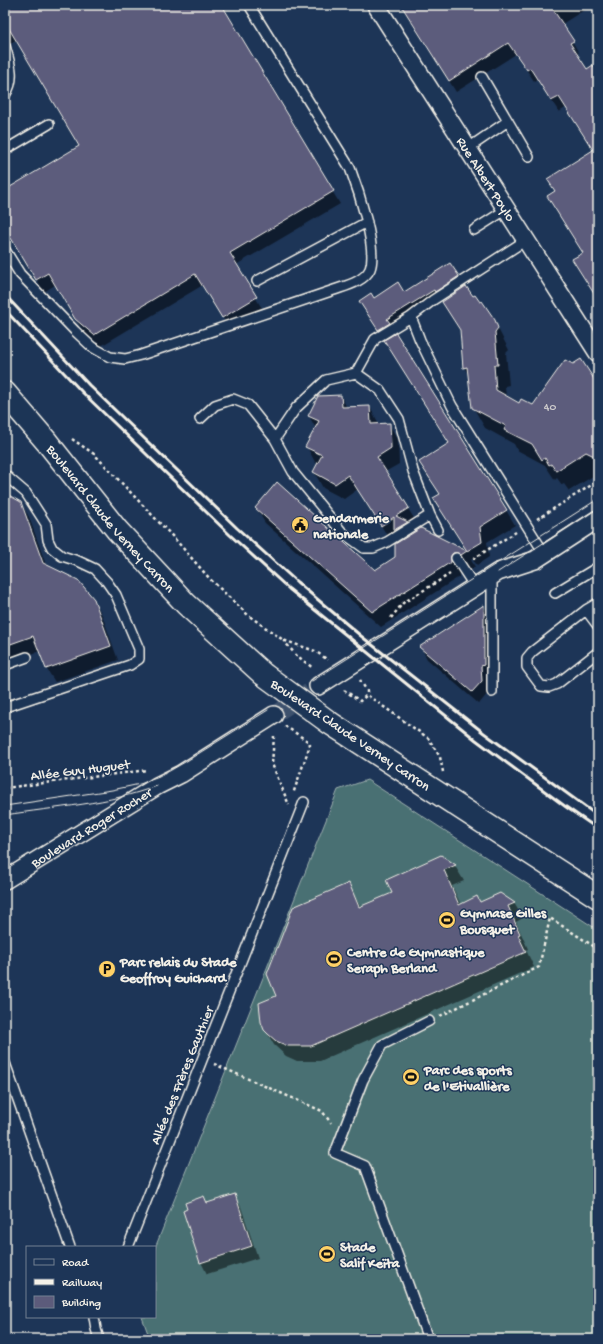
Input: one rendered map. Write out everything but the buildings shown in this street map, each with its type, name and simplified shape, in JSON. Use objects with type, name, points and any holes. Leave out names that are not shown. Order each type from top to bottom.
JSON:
[{"type":"main road","name":"Boulevard Claude Verney Carron","points":[[5,393],[47,442],[117,530],[186,604],[263,674],[330,723],[598,897]]},
{"type":"street","name":"Rue Albert Poylo","points":[[376,5],[598,352]]},
{"type":"street","points":[[321,684],[495,574],[535,560],[598,520]]},
{"type":"street","name":"Boulevard Roger Rocher","points":[[5,880],[157,786],[278,720]]},
{"type":"lane","points":[[5,250],[20,274],[75,331],[92,346],[110,357],[125,359],[361,280],[370,270],[372,253],[367,222],[359,192],[350,168],[249,5]]},
{"type":"lane","points":[[5,46],[11,64],[12,77],[5,95]]},
{"type":"lane","points":[[482,77],[530,157]]},
{"type":"lane","points":[[468,149],[508,121]]},
{"type":"lane","points":[[5,150],[49,124]]},
{"type":"lane","points":[[474,230],[507,210]]},
{"type":"lane","points":[[257,281],[367,222]]},
{"type":"lane","points":[[275,439],[296,408],[326,380],[356,373],[375,339],[526,240]]},
{"type":"lane","points":[[411,316],[420,340],[452,406],[544,553]]},
{"type":"lane","points":[[356,373],[380,390],[400,419],[413,471],[430,515],[438,530]]},
{"type":"lane","points":[[200,420],[215,405],[233,399],[248,405],[275,439],[293,472],[342,532],[364,548],[373,548],[387,542],[430,515]]},
{"type":"lane","points":[[5,475],[26,493],[30,499],[46,524],[48,540],[52,548],[62,556],[78,561],[95,569],[107,582],[116,595],[138,649],[139,659],[130,665],[5,707]]},
{"type":"lane","points":[[456,558],[475,586]]},
{"type":"lane","points":[[555,593],[598,567]]},
{"type":"lane","points":[[492,692],[495,574]]},
{"type":"lane","points":[[598,603],[586,610],[532,652],[527,658],[527,667],[541,686],[549,687],[557,684],[598,652]]},
{"type":"lane","points":[[586,610],[598,626]]},
{"type":"lane","points":[[5,665],[27,657]]},
{"type":"lane","name":"Allée des Frères Gauthier","points":[[128,1246],[304,802]]},
{"type":"lane","points":[[428,1339],[365,1166],[335,1153],[363,1080],[382,1045],[429,1021]]},
{"type":"lane","points":[[5,1063],[70,1246]]},
{"type":"lane","points":[[94,1318],[99,1339]]},
{"type":"path","points":[[47,442],[68,436],[94,454],[174,538],[210,579],[248,616],[283,640],[296,655],[313,668]]},
{"type":"path","points":[[388,621],[403,603],[598,481]]},
{"type":"path","points":[[283,640],[315,651],[332,662]]},
{"type":"path","points":[[361,682],[367,691],[367,695],[428,738],[440,758],[449,800]]},
{"type":"path","points":[[321,684],[332,689],[337,685],[360,701],[367,695]]},
{"type":"path","points":[[273,734],[272,764],[289,806],[310,745],[309,742],[278,720]]},
{"type":"path","name":"Allée Guy Huguet","points":[[5,788],[150,770]]},
{"type":"path","points":[[429,1021],[539,967],[550,918],[598,949]]},
{"type":"path","points":[[202,1060],[322,1111],[336,1128],[341,1138]]},
{"type":"green space","name":"Parc des sports de l'Etivallière","points":[[367,780],[598,930],[598,1339],[150,1339],[142,1318],[156,1318],[156,1246],[338,790]]},
{"type":"tunnel","points":[[274,715],[318,686]]},
{"type":"tram line","points":[[312,681],[598,499]]},
{"type":"tram line","points":[[498,572],[598,508]]},
{"type":"tram line","points":[[5,806],[112,790],[140,784],[159,777],[185,762],[268,710]]},
{"type":"tram line","points":[[5,815],[101,801],[157,786]]},
{"type":"railway","points":[[5,295],[89,385],[237,528],[297,582],[361,636],[484,733],[598,816]]},
{"type":"railway","points":[[5,310],[82,392],[230,535],[289,589],[476,740],[598,829]]},
{"type":"place","name":"Gendarmerie nationale","points":[[300,525]]},
{"type":"place","name":"Gymnase Gilles Bousquet","points":[[447,920]]},
{"type":"place","name":"Centre de Gymnastique Seraph Berland","points":[[334,959]]},
{"type":"place","name":"Parc relais du Stade Geoffroy Guichard","points":[[107,969]]},
{"type":"place","name":"Parc des sports de l'Etivallière","points":[[411,1077]]},
{"type":"place","name":"Stade Salif Keïta","points":[[327,1254]]}]
